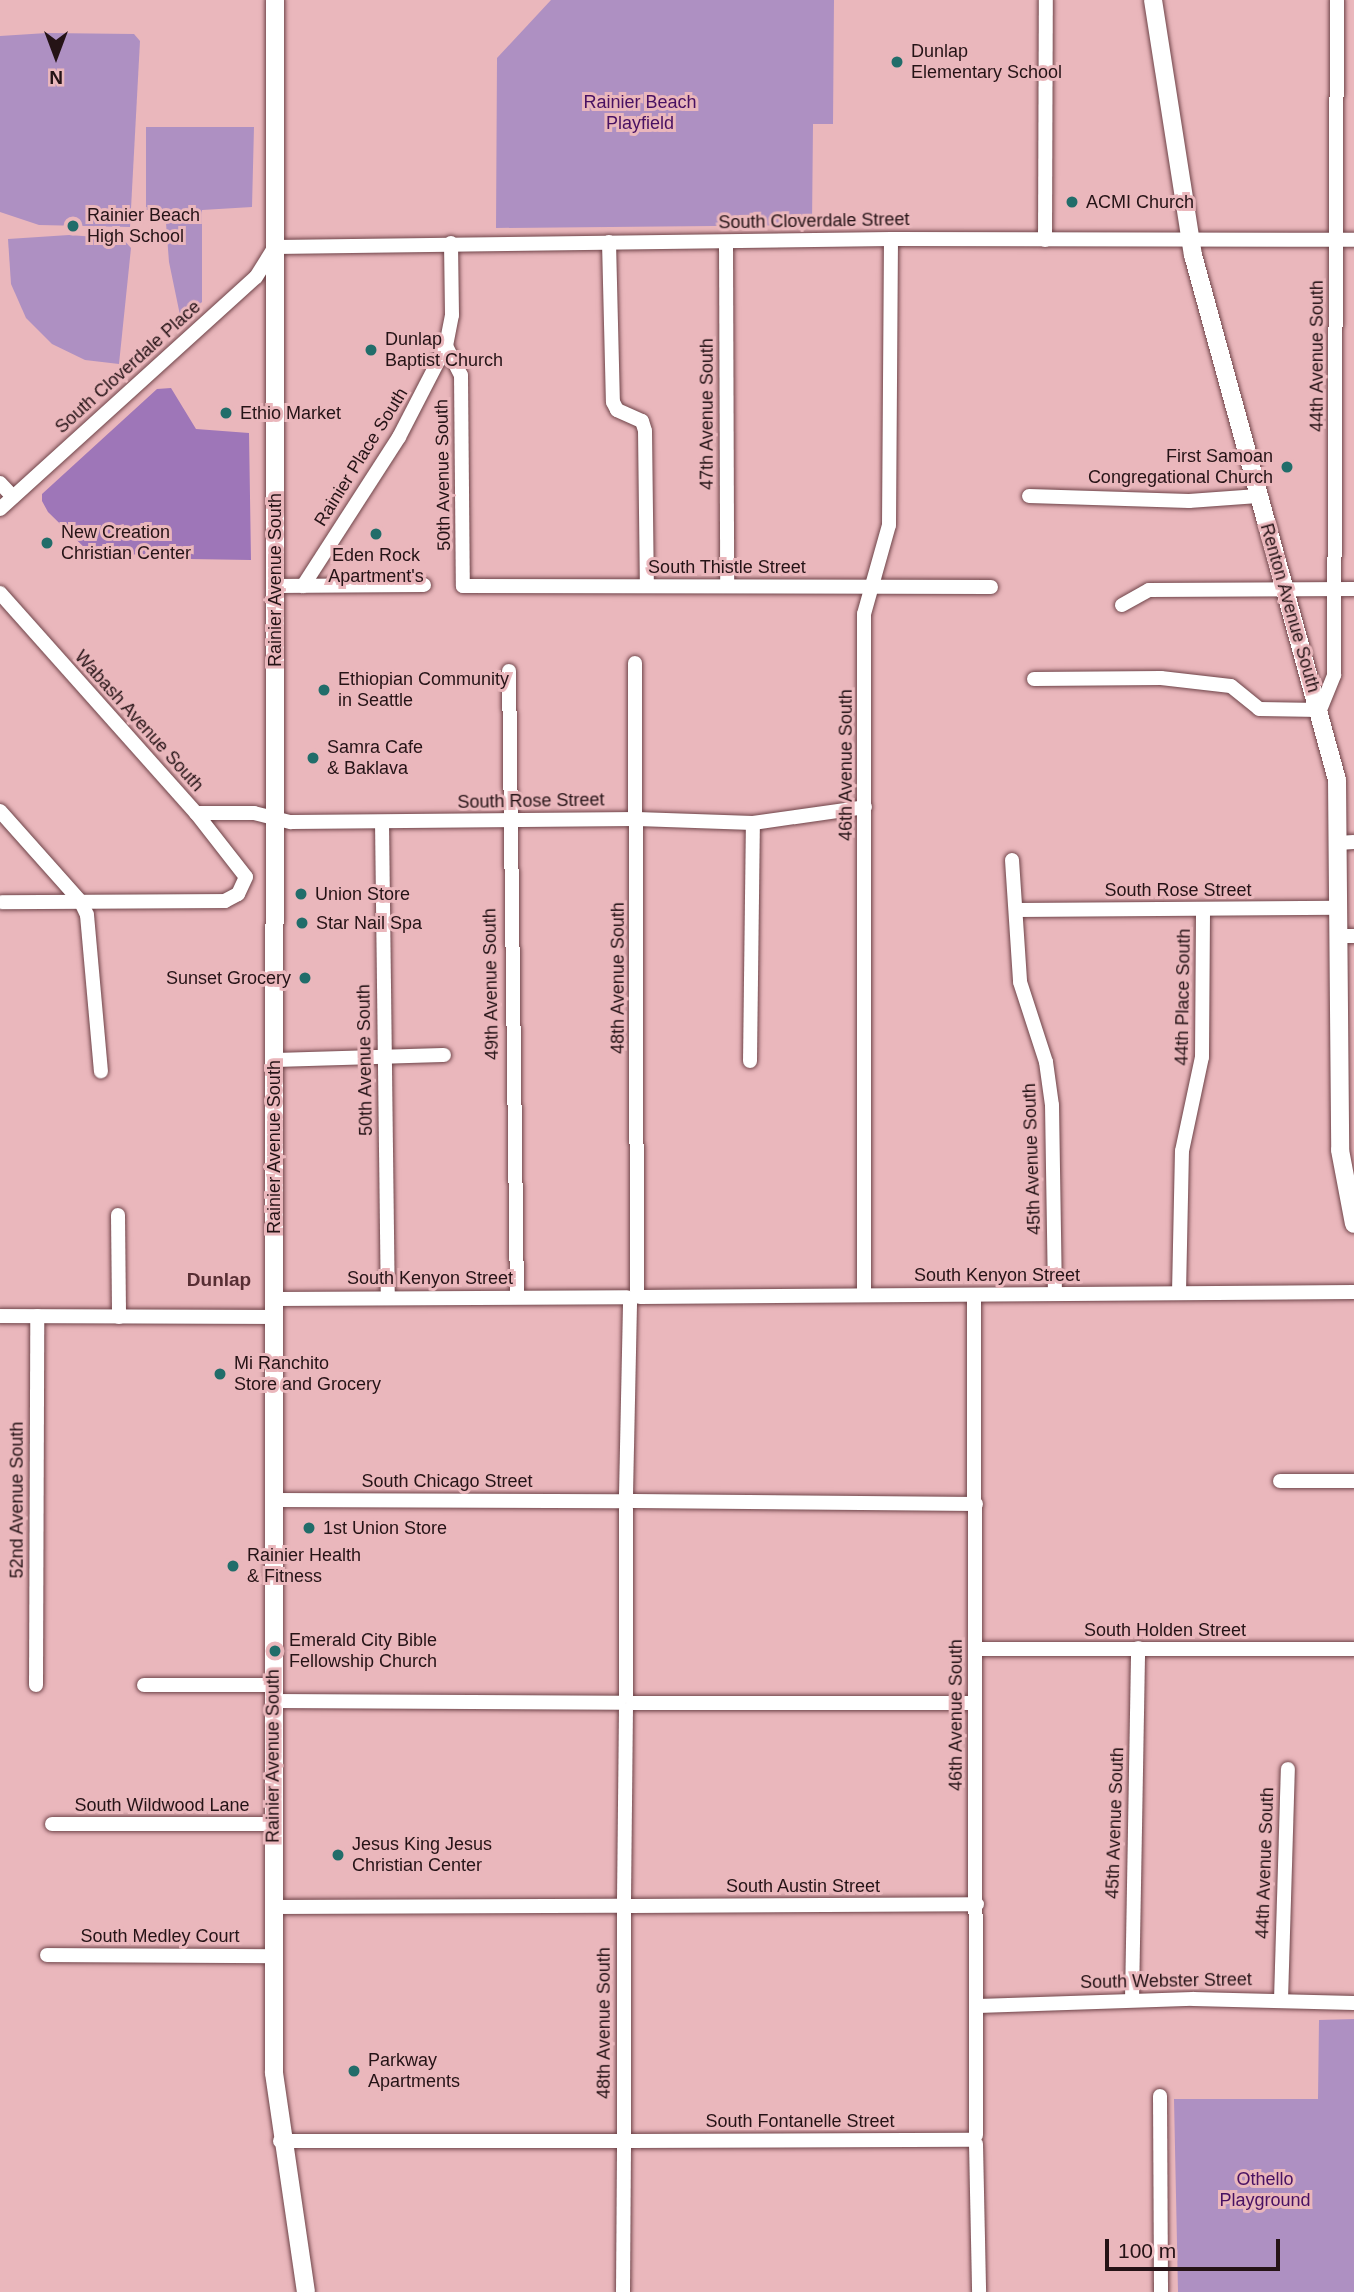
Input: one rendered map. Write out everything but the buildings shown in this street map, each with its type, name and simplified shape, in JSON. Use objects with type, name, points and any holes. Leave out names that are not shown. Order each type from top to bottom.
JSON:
[{"type":"main road","name":"Rainier Avenue South","points":[[275,0],[272,1956],[274,2073],[280,2141],[306,2292]]},
{"type":"main road","name":"Renton Avenue South","points":[[1153,0],[1190,240],[1337,780],[1346,842],[1339,908],[1346,936],[1340,1150],[1354,1224]]},
{"type":"street","points":[[1045,240],[1046,0]]},
{"type":"street","name":"44th Avenue South","points":[[1320,710],[1334,675],[1337,0]]},
{"type":"street","name":"South Cloverdale Street","points":[[275,247],[891,239],[1354,240]]},
{"type":"street","name":"46th Avenue South","points":[[864,1295],[864,614],[869,586],[890,525],[891,239]]},
{"type":"street","points":[[610,242],[614,406],[642,421],[645,431],[648,586]]},
{"type":"street","name":"47th Avenue South","points":[[726,242],[727,586]]},
{"type":"street","points":[[446,346],[452,315],[451,243]]},
{"type":"street","name":"South Cloverdale Place","points":[[0,509],[256,277],[275,247]]},
{"type":"street","name":"50th Avenue South","points":[[446,346],[461,374],[463,586]]},
{"type":"street","name":"Rainier Place South","points":[[303,586],[399,437],[446,346]]},
{"type":"street","points":[[0,482],[13,497]]},
{"type":"street","points":[[1029,496],[1189,501],[1258,496]]},
{"type":"street","points":[[275,586],[424,585]]},
{"type":"street","name":"South Thistle Street","points":[[463,586],[991,587]]},
{"type":"street","points":[[1122,605],[1149,590],[1267,587],[1285,591],[1354,589]]},
{"type":"street","name":"Wabash Avenue South","points":[[0,593],[197,813],[246,877],[238,894],[225,901],[81,902]]},
{"type":"street","name":"48th Avenue South","points":[[623,2292],[626,1502],[634,1297],[640,1284],[635,663]]},
{"type":"street","name":"49th Avenue South","points":[[509,671],[517,1297]]},
{"type":"street","points":[[1034,679],[1161,678],[1231,686],[1259,709],[1320,710]]},
{"type":"street","name":"South Rose Street","points":[[197,813],[254,813],[291,822],[636,819],[753,823],[865,807]]},
{"type":"street","points":[[0,811],[81,902],[89,927],[101,1071]]},
{"type":"street","name":"50th Avenue South","points":[[382,822],[388,1298]]},
{"type":"street","points":[[750,1061],[753,823]]},
{"type":"street","name":"45th Avenue South","points":[[1012,860],[1020,982],[1046,1062],[1052,1105],[1055,1294]]},
{"type":"street","points":[[2,902],[81,902]]},
{"type":"street","name":"South Rose Street","points":[[1017,910],[1339,908]]},
{"type":"street","name":"44th Place South","points":[[1179,1293],[1182,1151],[1202,1057],[1203,909]]},
{"type":"street","points":[[274,1060],[444,1055]]},
{"type":"street","points":[[118,1215],[119,1317]]},
{"type":"street","name":"South Kenyon Street","points":[[275,1298],[1354,1292]]},
{"type":"street","name":"46th Avenue South","points":[[974,1295],[978,2006],[974,2139],[979,2292]]},
{"type":"street","points":[[0,1316],[274,1317]]},
{"type":"street","name":"52nd Avenue South","points":[[36,1685],[37,1316]]},
{"type":"street","points":[[1280,1481],[1354,1481]]},
{"type":"street","name":"South Chicago Street","points":[[273,1500],[976,1504]]},
{"type":"street","name":"45th Avenue South","points":[[1132,2000],[1138,1648]]},
{"type":"street","name":"South Holden Street","points":[[975,1649],[1354,1649]]},
{"type":"street","points":[[144,1685],[273,1693],[626,1703],[975,1703]]},
{"type":"street","name":"44th Avenue South","points":[[1281,2000],[1287,1769]]},
{"type":"street","name":"South Wildwood Lane","points":[[52,1824],[272,1824]]},
{"type":"street","name":"South Austin Street","points":[[272,1907],[977,1905]]},
{"type":"street","name":"South Medley Court","points":[[47,1955],[272,1956]]},
{"type":"street","name":"South Webster Street","points":[[978,2006],[1132,2000],[1354,2003]]},
{"type":"street","points":[[1160,2095],[1161,2292]]},
{"type":"street","name":"South Fontanelle Street","points":[[280,2141],[974,2139]]},
{"type":"green space","name":"Rainier Beach Playfield","points":[[551,0],[834,0],[833,124],[813,124],[812,225],[496,228],[497,58]]},
{"type":"green space","points":[[47,33],[134,34],[140,41],[130,227],[39,225],[0,212],[0,36]]},
{"type":"green space","points":[[146,127],[254,127],[252,207],[202,210],[202,302],[181,320],[169,262],[165,210],[146,210]]},
{"type":"green space","points":[[69,235],[123,239],[131,248],[119,364],[85,360],[52,344],[26,318],[11,284],[8,239]]},
{"type":"green space","name":"Othello Playground","points":[[1354,2019],[1354,2292],[1178,2292],[1174,2099],[1318,2099],[1319,2020]]},
{"type":"shaded area","points":[[171,388],[196,429],[249,433],[251,560],[190,559],[170,554],[92,555],[48,512],[42,501],[42,494],[157,389]]},
{"type":"place","name":"Dunlap Elementary School","points":[[897,62]]},
{"type":"place","name":"ACMI Church","points":[[1072,202]]},
{"type":"place","name":"Rainier Beach High School","points":[[73,226]]},
{"type":"place","name":"Dunlap Baptist Church","points":[[371,350]]},
{"type":"place","name":"Ethio Market","points":[[226,413]]},
{"type":"place","name":"First Samoan Congregational Church","points":[[1287,467]]},
{"type":"place","name":"Eden Rock Apartment's","points":[[376,534]]},
{"type":"place","name":"New Creation Christian Center","points":[[47,543]]},
{"type":"place","name":"Ethiopian Community in Seattle","points":[[324,690]]},
{"type":"place","name":"Samra Cafe & Baklava","points":[[313,758]]},
{"type":"place","name":"Union Store","points":[[301,894]]},
{"type":"place","name":"Star Nail Spa","points":[[302,923]]},
{"type":"place","name":"Sunset Grocery","points":[[305,978]]},
{"type":"place","name":"Mi Ranchito Store and Grocery","points":[[220,1374]]},
{"type":"place","name":"1st Union Store","points":[[309,1528]]},
{"type":"place","name":"Rainier Health & Fitness","points":[[233,1566]]},
{"type":"place","name":"Emerald City Bible Fellowship Church","points":[[275,1651]]},
{"type":"place","name":"Jesus King Jesus Christian Center","points":[[338,1855]]},
{"type":"place","name":"Parkway Apartments","points":[[354,2071]]},
{"type":"district","name":"Dunlap","points":[[219,1280]]}]
